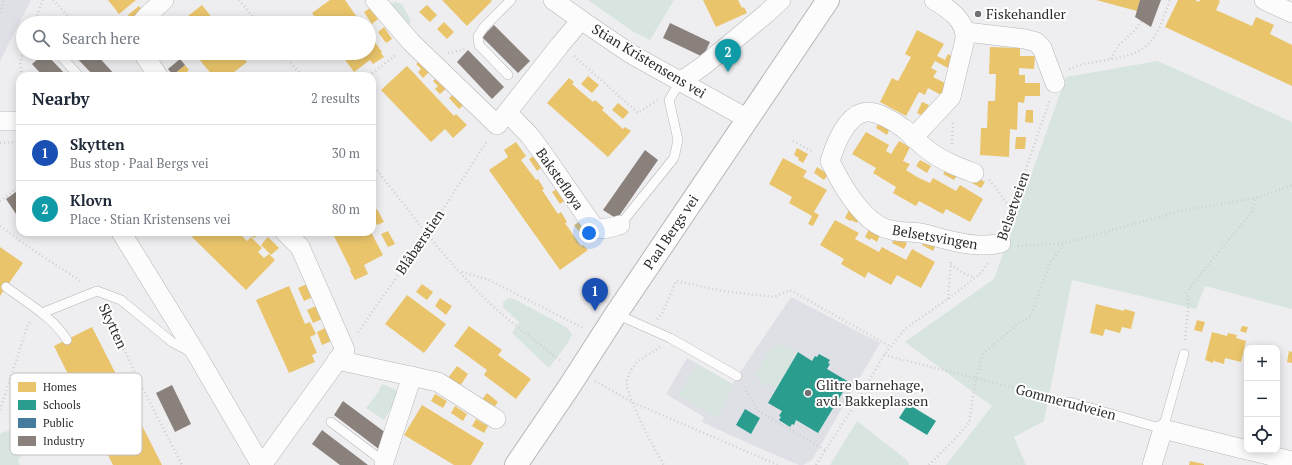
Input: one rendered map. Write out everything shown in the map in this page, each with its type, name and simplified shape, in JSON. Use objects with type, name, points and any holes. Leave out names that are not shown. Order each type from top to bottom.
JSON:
[{"type":"street","points":[[147,16],[164,0]]},
{"type":"street","name":"Bakstefløya","points":[[375,0],[411,42],[434,64],[502,119],[530,136],[595,228],[603,229],[620,225]]},
{"type":"street","name":"Stian Kristensens vei","points":[[553,0],[631,54],[748,119]]},
{"type":"street","points":[[680,82],[702,66],[764,7],[781,0]]},
{"type":"street","name":"Paal Bergs vei","points":[[516,465],[828,0]]},
{"type":"street","points":[[913,138],[951,97],[965,39],[966,32],[961,21],[945,7],[934,0]]},
{"type":"street","points":[[1264,0],[1292,14]]},
{"type":"street","points":[[502,119],[560,44],[581,20]]},
{"type":"street","points":[[966,32],[1025,38],[1036,42],[1042,48],[1055,83]]},
{"type":"street","points":[[148,60],[155,72]]},
{"type":"street","points":[[830,161],[835,145],[850,120],[857,115],[867,112],[876,113],[904,128],[927,150],[951,164],[974,173]]},
{"type":"street","points":[[0,121],[16,121]]},
{"type":"street","name":"Belsetsvingen","points":[[830,161],[840,182],[863,213],[876,223],[890,230],[919,233],[952,241],[985,245],[1001,243]]},
{"type":"street","points":[[124,236],[262,465],[341,355]]},
{"type":"street","points":[[289,236],[300,247],[341,355]]},
{"type":"street","points":[[341,355],[438,382],[496,419]]},
{"type":"street","points":[[383,464],[412,376]]},
{"type":"street","points":[[1152,465],[1164,429]]},
{"type":"street","name":"Gommerudveien","points":[[1164,429],[1244,449]]},
{"type":"street","name":"Gommerudveien","points":[[1259,453],[1292,461]]},
{"type":"lane","points":[[508,75],[479,45],[478,36],[484,27],[511,0]]},
{"type":"lane","points":[[64,60],[75,72]]},
{"type":"lane","points":[[620,225],[674,158],[678,140],[669,100],[680,82]]},
{"type":"lane","points":[[6,287],[42,313],[62,333],[66,340]]},
{"type":"lane","points":[[42,313],[97,291],[120,300],[172,342],[197,355]]},
{"type":"lane","points":[[616,314],[670,338],[737,376]]},
{"type":"lane","points":[[1164,429],[1184,354]]},
{"type":"lane","name":"Gommerudveien","points":[[1070,402],[1164,429]]},
{"type":"lane","points":[[332,422],[383,464]]},
{"type":"path","points":[[0,13],[4,0]]},
{"type":"path","points":[[37,16],[43,0]]},
{"type":"path","points":[[53,0],[68,16]]},
{"type":"path","points":[[239,0],[252,16]]},
{"type":"path","name":"Belsetveien","points":[[816,465],[859,398],[884,355],[906,328],[948,299],[982,272],[1001,243],[1055,83],[1060,74],[1080,65],[1135,54],[1152,40],[1158,31],[1170,0]]},
{"type":"path","points":[[1111,59],[1118,46],[1142,21]]},
{"type":"path","points":[[434,64],[447,53],[463,50],[478,36]]},
{"type":"path","points":[[374,72],[411,42]]},
{"type":"path","points":[[560,44],[638,113],[656,100],[669,100]]},
{"type":"path","points":[[21,60],[21,72]]},
{"type":"path","points":[[289,60],[299,72]]},
{"type":"path","points":[[951,97],[954,112],[951,164]]},
{"type":"path","name":"Blåbærstien","points":[[341,355],[427,234],[502,119]]},
{"type":"path","points":[[792,141],[830,161]]},
{"type":"path","points":[[0,143],[16,142]]},
{"type":"path","points":[[376,169],[427,234],[480,293],[562,362]]},
{"type":"path","points":[[974,173],[991,182],[1012,210]]},
{"type":"path","points":[[1001,243],[1019,246],[1066,243],[1180,211],[1256,198],[1292,185]]},
{"type":"path","points":[[0,201],[16,189]]},
{"type":"path","points":[[1184,354],[1190,299],[1186,292],[1252,212],[1256,198]]},
{"type":"path","name":"Skytten","points":[[0,226],[27,246],[97,291],[135,373]]},
{"type":"path","points":[[948,299],[952,241]]},
{"type":"path","points":[[929,465],[969,423],[976,378],[983,354],[1019,323],[1031,316],[1050,262],[1066,243]]},
{"type":"path","points":[[950,264],[963,273],[975,278]]},
{"type":"path","points":[[461,272],[489,280],[583,328]]},
{"type":"path","points":[[648,328],[662,314],[676,281],[723,291],[774,297],[790,290],[891,347]]},
{"type":"path","points":[[12,373],[28,324],[42,313]]},
{"type":"path","points":[[664,465],[647,435],[626,387],[627,379],[637,362],[658,349],[670,338]]},
{"type":"path","name":"Gommerudveien","points":[[884,355],[1070,402]]},
{"type":"path","points":[[737,376],[758,411],[825,450]]},
{"type":"path","points":[[589,378],[632,402],[778,465]]},
{"type":"path","points":[[0,410],[10,379]]},
{"type":"path","name":"Skytten","points":[[142,387],[182,465]]},
{"type":"shaded area","points":[[0,0],[31,0],[23,16],[16,16],[16,30],[0,61]]},
{"type":"shaded area","points":[[588,0],[674,0],[650,40],[632,31]]},
{"type":"shaded area","points":[[395,2],[402,4],[411,21],[409,25],[402,29],[386,7]]},
{"type":"shaded area","points":[[1158,61],[1292,122],[1292,309],[1205,286],[1196,309],[1072,280],[1044,421],[1014,437],[1026,465],[946,465],[992,406],[905,342],[994,279],[1066,77]]},
{"type":"shaded area","points":[[791,297],[880,343],[812,460],[803,465],[799,465],[752,445],[702,422],[704,417],[666,394],[687,358],[732,384]]},
{"type":"shaded area","points":[[509,298],[516,300],[566,327],[572,334],[569,341],[549,368],[512,333],[519,322],[503,307],[503,302]]},
{"type":"shaded area","points":[[783,344],[798,352],[777,388],[770,384],[766,387],[755,375],[771,348]]},
{"type":"shaded area","points":[[697,364],[732,384],[726,402],[718,418],[678,395]]},
{"type":"shaded area","points":[[383,384],[400,392],[384,420],[366,408]]},
{"type":"shaded area","points":[[857,421],[908,461],[909,465],[830,465]]},
{"type":"shaded area","points":[[10,430],[10,455],[21,455],[18,461],[20,465],[0,465],[1,433]]},
{"type":"building: Homes","points":[[108,0],[136,0],[119,14]]},
{"type":"building: Homes","points":[[330,0],[345,0],[356,16],[314,16],[312,13]]},
{"type":"building: Homes","points":[[442,0],[491,0],[492,1],[467,26]]},
{"type":"building: Homes","points":[[703,0],[738,0],[742,8],[744,7],[747,13],[716,27]]},
{"type":"building: Homes","points":[[1096,0],[1140,0],[1137,11]]},
{"type":"building: Homes","points":[[1178,0],[1195,0],[1199,2],[1200,0],[1218,0],[1220,1],[1216,10],[1252,26],[1256,17],[1274,25],[1270,34],[1292,45],[1292,86],[1165,27]]},
{"type":"building: Homes","points":[[202,5],[211,16],[188,16]]},
{"type":"building: Homes","points":[[427,5],[437,15],[430,22],[419,12]]},
{"type":"building: Homes","points":[[139,6],[145,14],[143,16],[128,15]]},
{"type":"building: Homes","points":[[370,8],[376,16],[367,16],[364,12]]},
{"type":"building: Homes","points":[[444,22],[454,32],[447,39],[437,29]]},
{"type":"building: Homes","points":[[384,27],[392,39],[386,43],[378,32]]},
{"type":"building: Homes","points":[[917,30],[944,44],[937,56],[945,60],[948,54],[954,57],[948,68],[935,61],[931,68],[937,71],[933,77],[947,84],[941,95],[928,88],[925,95],[919,92],[906,116],[880,102],[892,78],[898,81],[911,57],[905,54]]},
{"type":"building: Homes","points":[[376,44],[384,57],[373,64],[370,60],[376,60]]},
{"type":"building: Homes","points":[[990,47],[1020,48],[1020,56],[1035,56],[1034,69],[1019,68],[1019,75],[1025,75],[1025,83],[1040,83],[1040,96],[1025,96],[1024,103],[1018,102],[1017,130],[1010,129],[1009,157],[980,155],[981,128],[987,128],[988,101],[995,101],[996,74],[989,74]]},
{"type":"building: Homes","points":[[422,59],[432,69],[423,78],[418,72],[421,69],[416,64]]},
{"type":"building: Homes","points":[[200,60],[245,60],[247,62],[234,72],[210,72]]},
{"type":"building: Homes","points":[[345,60],[370,60],[354,72]]},
{"type":"building: Homes","points":[[185,65],[189,70],[187,72],[177,72]]},
{"type":"building: Homes","points":[[407,66],[454,116],[456,114],[467,125],[453,138],[445,129],[431,142],[381,90]]},
{"type":"building: Homes","points":[[439,76],[449,86],[440,94],[435,89],[438,86],[433,81]]},
{"type":"building: Homes","points":[[588,76],[599,85],[592,93],[581,84]]},
{"type":"building: Homes","points":[[569,78],[574,82],[572,84],[593,102],[595,100],[604,108],[602,110],[623,129],[625,127],[631,131],[608,157],[547,103]]},
{"type":"building: Homes","points":[[455,93],[465,104],[459,109],[449,98]]},
{"type":"building: Homes","points":[[922,102],[929,105],[923,116],[917,113]]},
{"type":"building: Homes","points":[[618,103],[629,112],[623,119],[612,110]]},
{"type":"building: Homes","points":[[1026,110],[1033,110],[1033,123],[1025,122]]},
{"type":"building: Homes","points":[[879,122],[890,128],[887,135],[876,128]]},
{"type":"building: Homes","points":[[866,132],[889,145],[886,151],[891,154],[899,141],[910,147],[903,161],[910,164],[906,170],[917,177],[930,183],[933,178],[956,191],[960,185],[983,199],[970,222],[946,209],[943,214],[919,201],[916,206],[893,193],[896,187],[873,173],[876,168],[852,154]]},
{"type":"building: Homes","points":[[1016,137],[1026,137],[1025,149],[1015,149]]},
{"type":"building: Homes","points":[[516,142],[526,156],[521,160],[536,180],[538,179],[544,189],[542,190],[558,214],[561,212],[567,222],[565,223],[581,246],[583,245],[588,250],[560,270],[489,170],[508,157],[504,150]]},
{"type":"building: Homes","points":[[797,148],[808,154],[803,163],[794,155]]},
{"type":"building: Homes","points":[[537,154],[545,165],[537,171],[529,159]]},
{"type":"building: Homes","points":[[783,158],[807,171],[803,177],[827,190],[814,212],[819,215],[813,226],[808,224],[812,216],[789,203],[792,197],[769,184]]},
{"type":"building: Homes","points":[[920,160],[931,166],[927,173],[916,166]]},
{"type":"building: Homes","points":[[817,167],[828,174],[824,180],[814,173]]},
{"type":"building: Homes","points":[[947,168],[958,174],[954,180],[943,174]]},
{"type":"building: Homes","points":[[974,176],[985,182],[981,188],[970,182]]},
{"type":"building: Homes","points":[[560,187],[568,198],[560,204],[552,192]]},
{"type":"building: Homes","points":[[376,210],[384,222],[377,225],[376,223]]},
{"type":"building: Homes","points":[[849,210],[860,216],[857,223],[845,218]]},
{"type":"building: Homes","points":[[583,220],[591,231],[583,237],[574,225]]},
{"type":"building: Homes","points":[[835,220],[859,233],[855,239],[879,252],[882,247],[906,260],[912,249],[935,262],[921,288],[897,275],[891,285],[868,272],[865,278],[841,264],[844,259],[820,245]]},
{"type":"building: Homes","points":[[869,229],[880,235],[877,242],[871,238],[870,240],[865,237]]},
{"type":"building: Homes","points":[[388,231],[395,244],[388,247],[381,234]]},
{"type":"building: Homes","points":[[242,236],[247,241],[251,237],[262,248],[258,252],[264,258],[269,254],[275,260],[246,290],[192,237]]},
{"type":"building: Homes","points":[[334,236],[373,236],[383,255],[364,265],[368,274],[355,280],[350,271],[351,270]]},
{"type":"building: Homes","points":[[268,237],[279,248],[271,255],[261,245]]},
{"type":"building: Homes","points":[[896,237],[907,243],[904,249],[892,243]]},
{"type":"building: Homes","points":[[926,239],[936,245],[933,251],[922,245]]},
{"type":"building: Homes","points":[[0,247],[23,263],[0,296]]},
{"type":"building: Homes","points":[[307,284],[313,297],[304,301],[298,288]]},
{"type":"building: Homes","points":[[422,284],[433,292],[427,300],[416,292]]},
{"type":"building: Homes","points":[[289,286],[305,324],[310,322],[316,334],[310,337],[317,353],[312,355],[315,362],[289,373],[256,300]]},
{"type":"building: Homes","points":[[407,295],[446,324],[424,353],[385,324]]},
{"type":"building: Homes","points":[[440,298],[452,306],[446,315],[435,306]]},
{"type":"building: Homes","points":[[1096,304],[1124,311],[1124,309],[1135,312],[1131,329],[1122,327],[1120,333],[1105,329],[1103,336],[1090,333]]},
{"type":"building: Homes","points":[[316,306],[322,319],[313,323],[307,310]]},
{"type":"building: Homes","points":[[1197,320],[1205,322],[1202,332],[1194,330]]},
{"type":"building: Homes","points":[[469,326],[502,350],[498,355],[531,379],[516,399],[484,375],[487,370],[454,346]]},
{"type":"building: Homes","points":[[1242,326],[1248,327],[1246,333],[1240,331]]},
{"type":"building: Homes","points":[[92,327],[115,373],[67,373],[54,346]]},
{"type":"building: Homes","points":[[325,328],[331,341],[322,345],[317,332]]},
{"type":"building: Homes","points":[[1212,332],[1227,336],[1228,333],[1237,335],[1236,338],[1246,341],[1241,362],[1225,358],[1224,364],[1214,361],[1215,356],[1213,363],[1205,360]]},
{"type":"building: Homes","points":[[1289,351],[1292,352],[1292,363],[1287,362]]},
{"type":"building: Homes","points":[[457,366],[468,374],[460,386],[448,378]]},
{"type":"building: Homes","points":[[487,393],[498,402],[492,410],[481,401]]},
{"type":"building: Homes","points":[[435,394],[447,401],[443,408],[431,401]]},
{"type":"building: Homes","points":[[422,405],[484,443],[471,465],[454,465],[404,435]]},
{"type":"building: Homes","points":[[455,406],[467,414],[463,421],[451,413]]},
{"type":"building: Homes","points":[[476,419],[488,426],[484,433],[472,426]]},
{"type":"building: Homes","points":[[142,426],[162,465],[113,465],[108,455],[142,455]]},
{"type":"building: Homes","points":[[1190,461],[1204,464],[1204,465],[1189,465]]},
{"type":"building: Schools","points":[[798,352],[812,361],[815,356],[817,357],[819,354],[830,360],[828,363],[830,364],[827,369],[849,382],[818,433],[796,420],[794,425],[792,424],[790,427],[779,420],[781,417],[779,416],[782,411],[768,403]]},
{"type":"building: Schools","points":[[908,404],[936,421],[927,435],[899,418]]},
{"type":"building: Schools","points":[[745,409],[760,418],[751,434],[736,425]]},
{"type":"building: Public","points":[[597,290],[601,292],[593,304],[590,301]]},
{"type":"building: Industry","points":[[1140,0],[1161,0],[1151,27],[1135,17]]},
{"type":"building: Industry","points":[[670,23],[710,42],[703,57],[663,38]]},
{"type":"building: Industry","points":[[494,25],[530,61],[518,73],[482,37]]},
{"type":"building: Industry","points":[[468,50],[504,87],[492,99],[457,62]]},
{"type":"building: Industry","points":[[37,60],[52,60],[63,72],[39,72],[32,64]]},
{"type":"building: Industry","points":[[79,60],[101,60],[112,72],[90,72]]},
{"type":"building: Industry","points":[[179,60],[181,60],[185,65],[177,72],[170,72],[168,69]]},
{"type":"building: Industry","points":[[645,150],[658,160],[617,219],[603,210]]},
{"type":"building: Industry","points":[[16,192],[16,214],[6,199]]},
{"type":"building: Industry","points":[[172,385],[191,424],[175,432],[156,393]]},
{"type":"building: Industry","points":[[343,401],[390,436],[380,450],[334,415]]},
{"type":"building: Industry","points":[[322,430],[368,465],[340,465],[312,444]]},
{"type":"place","name":"Fiskehandler","points":[[978,14]]},
{"type":"place","name":"Klovn","points":[[728,72]]},
{"type":"place","name":"Skytten","points":[[595,311]]},
{"type":"place","name":"Glitre barnehage, avd. Bakkeplassen","points":[[808,393]]}]
